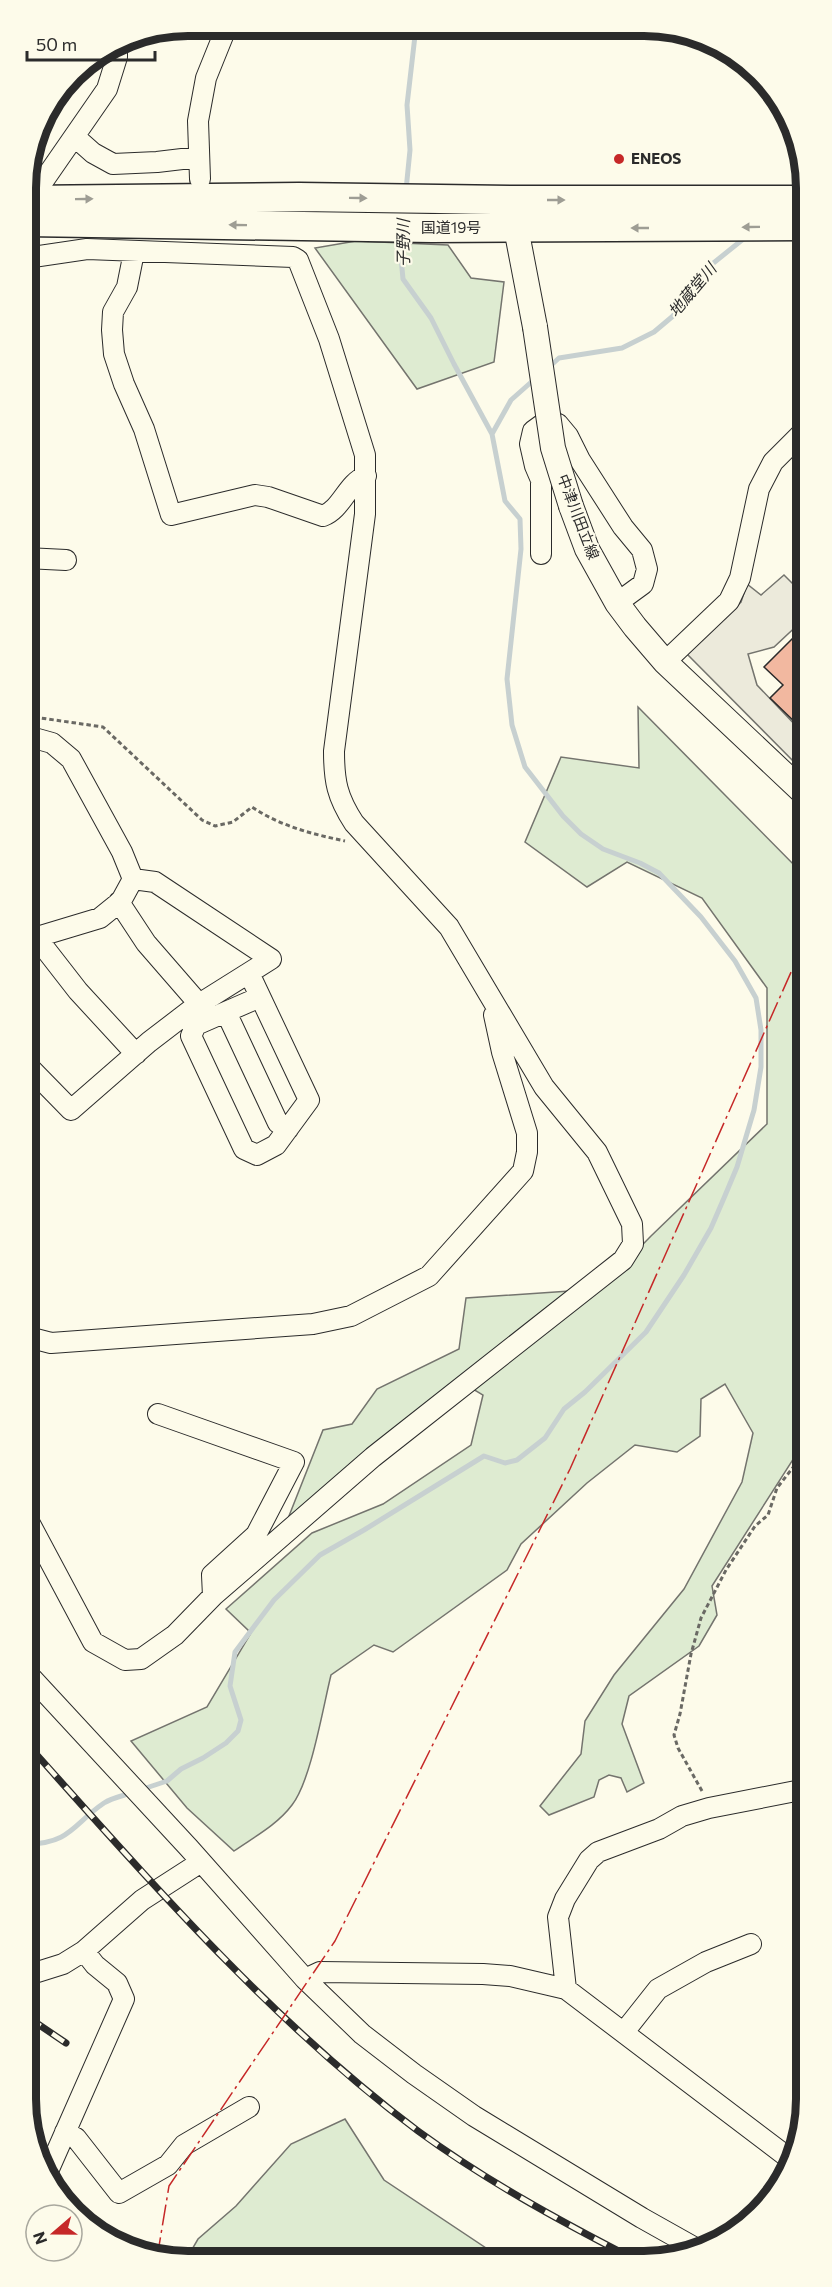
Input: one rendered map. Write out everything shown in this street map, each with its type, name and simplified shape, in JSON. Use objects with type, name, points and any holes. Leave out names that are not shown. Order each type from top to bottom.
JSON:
[{"type":"highway","name":"国道19号","points":[[36,207],[299,197],[796,200]]},
{"type":"highway","name":"国道19号","points":[[36,208],[297,226],[432,228],[796,226]]},
{"type":"main road","name":"中津川田立線","points":[[516,200],[516,228],[535,327],[553,448],[587,549],[617,603],[665,662],[796,785]]},
{"type":"street","points":[[200,179],[198,121],[206,78],[223,36]]},
{"type":"street","points":[[36,194],[106,89],[117,54]]},
{"type":"street","points":[[75,137],[93,153],[113,164],[199,157]]},
{"type":"street","points":[[36,257],[87,249],[134,252],[196,246],[293,257],[298,260],[329,339],[365,455],[365,514],[334,751],[336,789],[345,810],[354,823],[449,927],[544,1087],[597,1152],[632,1224],[633,1244],[623,1260],[373,1457],[213,1596],[175,1635],[141,1659],[124,1660],[93,1642],[36,1535]]},
{"type":"street","points":[[134,252],[127,287],[113,312],[114,354],[124,384],[144,429],[171,515],[255,495],[268,496],[324,516],[331,513],[358,479],[366,476]]},
{"type":"street","points":[[541,554],[542,480],[535,466],[530,444],[533,431],[544,423],[558,424],[568,436],[580,460],[622,527],[642,550],[647,569],[643,584],[617,603]]},
{"type":"street","points":[[665,662],[729,601],[740,578],[759,489],[773,462],[796,439]]},
{"type":"street","points":[[36,558],[66,560]]},
{"type":"street","points":[[36,739],[52,743],[71,759],[122,852],[133,879]]},
{"type":"street","points":[[36,937],[100,918],[119,902],[133,879]]},
{"type":"street","points":[[36,1074],[71,1110],[199,1004],[271,959],[155,882],[133,879]]},
{"type":"street","points":[[119,902],[146,943],[199,1004]]},
{"type":"street","points":[[36,940],[43,946],[78,991],[136,1054]]},
{"type":"street","points":[[249,973],[309,1100],[276,1144],[257,1155],[244,1149],[191,1036],[196,1025],[260,997]]},
{"type":"street","points":[[36,1339],[51,1343],[313,1324],[351,1316],[429,1276],[522,1171],[527,1152],[527,1133],[502,1053],[490,998]]},
{"type":"street","points":[[226,1012],[278,1123],[288,1129]]},
{"type":"street","points":[[158,1414],[294,1462],[256,1535],[212,1575],[213,1596]]},
{"type":"street","points":[[36,1683],[195,1855],[305,1979],[362,2034],[406,2069],[474,2116],[689,2244]]},
{"type":"street","points":[[566,1989],[558,1917],[565,1899],[589,1860],[598,1852],[659,1829],[682,1816],[709,1808],[796,1791]]},
{"type":"street","points":[[36,1972],[63,1964],[84,1951],[195,1855]]},
{"type":"street","points":[[624,2032],[658,1989],[706,1962],[751,1944]]},
{"type":"street","points":[[51,2164],[124,1999],[117,1983],[95,1965],[84,1951]]},
{"type":"street","points":[[305,1979],[320,1972],[483,1974],[510,1976],[566,1989],[785,2155]]},
{"type":"street","points":[[65,2132],[76,2138],[119,2193],[168,2164],[184,2145],[249,2107]]},
{"type":"path","points":[[36,717],[103,727],[202,820],[215,826],[233,822],[252,807],[268,818],[310,833],[352,843],[370,839]]},
{"type":"path","points":[[709,1808],[694,1774],[678,1748],[674,1735],[691,1654],[701,1618],[726,1570],[755,1526],[768,1515],[777,1488],[796,1464]]},
{"type":"green space","points":[[356,241],[448,245],[471,278],[504,282],[494,362],[417,389],[315,248]]},
{"type":"green space","points":[[638,707],[796,867],[796,1453],[712,1586],[717,1615],[699,1646],[629,1696],[622,1724],[644,1783],[627,1792],[621,1778],[609,1775],[599,1780],[594,1797],[549,1815],[540,1806],[581,1754],[585,1721],[614,1675],[684,1589],[742,1482],[753,1433],[725,1384],[701,1399],[700,1436],[677,1452],[635,1445],[587,1483],[521,1544],[507,1570],[393,1652],[374,1645],[331,1675],[311,1762],[299,1794],[279,1819],[234,1851],[187,1808],[131,1741],[207,1707],[251,1633],[226,1609],[312,1533],[383,1504],[471,1445],[483,1395],[458,1380],[287,1521],[323,1430],[352,1424],[377,1389],[459,1349],[466,1298],[599,1289],[767,1124],[767,988],[702,898],[627,862],[587,887],[525,842],[561,757],[639,768]]},
{"type":"green space","points":[[345,2119],[384,2180],[490,2251],[191,2251],[198,2239],[236,2206],[291,2144]]},
{"type":"shaded area","points":[[784,575],[796,587],[796,626],[774,647],[748,654],[757,685],[796,726],[796,764],[687,654],[741,602],[747,584],[761,595]]},
{"type":"building","points":[[796,635],[796,723],[770,698],[783,685],[764,667]]},
{"type":"waterway","name":"子野川","points":[[406,190],[410,150],[407,105],[415,36]]},
{"type":"waterway","points":[[143,1789],[167,1781],[181,1769],[226,1743],[238,1731],[241,1720],[230,1686],[235,1652],[274,1600],[320,1555],[484,1456],[505,1463],[517,1460],[545,1438],[564,1409],[585,1392],[646,1332],[684,1275],[711,1228],[737,1167],[754,1110],[761,1067],[761,1030],[756,998],[735,961],[701,917],[659,873],[603,849],[581,834],[563,816],[525,767],[512,725],[507,679],[521,549],[520,519],[505,501],[492,434],[431,318],[403,279],[401,235]]},
{"type":"waterway","name":"地蔵堂川","points":[[548,368],[559,358],[622,348],[654,332],[673,316],[706,269],[747,236]]},
{"type":"waterway","name":"地蔵堂川","points":[[492,434],[511,400],[537,377]]},
{"type":"waterway","points":[[36,1843],[63,1836],[104,1803],[131,1793]]},
{"type":"railway","points":[[36,1754],[214,1948],[312,2043],[364,2088],[418,2131],[469,2166],[549,2214],[619,2251]]},
{"type":"railway","points":[[36,2023],[66,2043]]},
{"type":"power","points":[[159,2248],[169,2186],[335,1941],[570,1469],[796,961]]},
{"type":"place","name":"ENEOS","points":[[619,159]]}]
